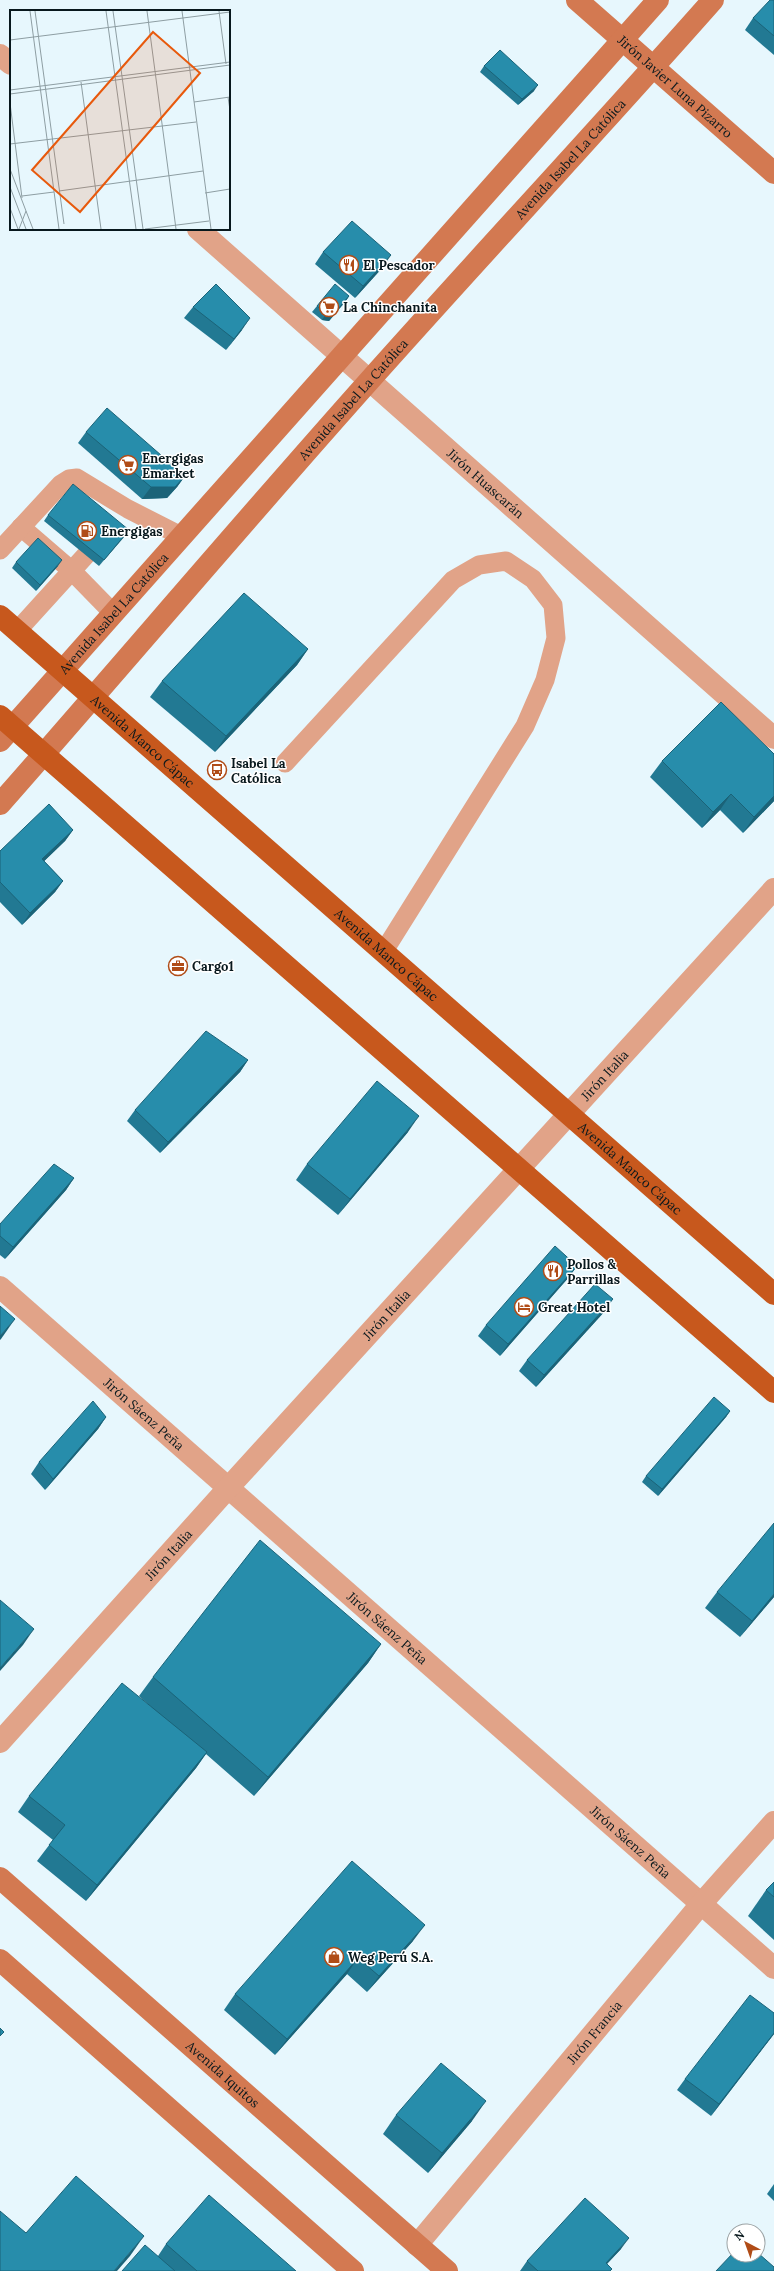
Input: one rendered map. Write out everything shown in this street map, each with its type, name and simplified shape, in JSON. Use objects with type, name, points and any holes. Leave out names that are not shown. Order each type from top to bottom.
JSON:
[{"type":"main road","name":"Avenida Manco Cápac","points":[[0,616],[62,672],[93,697],[384,951],[774,1294]]},
{"type":"main road","points":[[4,728],[45,755],[774,1392]]},
{"type":"street","name":"Jirón Javier Luna Pizarro","points":[[578,0],[774,173]]},
{"type":"street","name":"Avenida Isabel La Católica","points":[[4,728],[62,672],[181,536],[343,356],[658,0]]},
{"type":"street","name":"Avenida Isabel La Católica","points":[[0,804],[45,755],[93,697],[370,380],[713,0]]},
{"type":"street","points":[[0,55],[10,63]]},
{"type":"street","name":"Jirón Huascarán","points":[[199,230],[774,738]]},
{"type":"street","name":"Jirón Italia","points":[[0,1742],[568,1113],[774,889]]},
{"type":"street","name":"Jirón Sáenz Peña","points":[[0,1287],[774,1968]]},
{"type":"street","name":"Jirón Francia","points":[[417,2245],[701,1904],[774,1822]]},
{"type":"street","name":"Avenida Iquitos","points":[[0,1878],[447,2271]]},
{"type":"street","points":[[1,1962],[353,2271]]},
{"type":"lane","points":[[0,550],[62,484],[69,479],[78,478],[123,515],[181,536]]},
{"type":"lane","points":[[21,527],[72,571],[113,613]]},
{"type":"lane","points":[[17,631],[86,555]]},
{"type":"lane","points":[[285,764],[453,580],[479,565],[506,561],[533,579],[553,605],[556,638],[545,680],[525,726],[384,951]]},
{"type":"building","points":[[770,0],[774,0],[774,36],[753,18]]},
{"type":"building","points":[[500,50],[538,85],[522,99],[484,66]]},
{"type":"building","name":"El Pescador","points":[[352,221],[391,255],[363,286],[323,252]]},
{"type":"building","points":[[216,284],[250,318],[234,339],[193,307]]},
{"type":"building","name":"La Chinchanita","points":[[335,284],[349,296],[333,315],[326,314],[317,306]]},
{"type":"building","points":[[107,408],[185,476],[175,487],[151,487],[86,432]]},
{"type":"building","name":"Energigas","points":[[73,484],[129,530],[104,560],[48,515]]},
{"type":"building","points":[[38,538],[62,560],[40,585],[16,562]]},
{"type":"building","points":[[244,593],[308,649],[226,736],[162,681]]},
{"type":"building","points":[[721,702],[774,754],[774,796],[754,817],[731,794],[713,812],[662,761]]},
{"type":"building","points":[[49,804],[73,830],[42,859],[63,881],[30,913],[0,882],[0,851]]},
{"type":"building","points":[[206,1031],[248,1060],[168,1142],[135,1110]]},
{"type":"building","points":[[377,1081],[419,1116],[350,1199],[307,1164]]},
{"type":"building","points":[[54,1164],[74,1178],[13,1247],[0,1236],[0,1224]]},
{"type":"building","name":"Great Hotel","points":[[555,1246],[577,1266],[508,1344],[486,1325]]},
{"type":"building","points":[[595,1284],[613,1299],[544,1375],[527,1360]]},
{"type":"building","points":[[0,1306],[15,1319],[0,1336]]},
{"type":"building","points":[[714,1397],[730,1411],[662,1489],[646,1476]]},
{"type":"building","points":[[93,1401],[106,1417],[53,1479],[39,1462]]},
{"type":"building","points":[[774,1523],[774,1594],[752,1621],[717,1592]]},
{"type":"building","points":[[260,1540],[381,1644],[268,1777],[153,1677]]},
{"type":"building","points":[[0,1600],[34,1629],[0,1668]]},
{"type":"building","points":[[122,1683],[207,1752],[97,1885],[49,1845],[65,1825],[29,1796]]},
{"type":"building","name":"Weg Perú S.A.","points":[[352,1861],[425,1925],[379,1976],[358,1958],[287,2039],[235,1994]]},
{"type":"building","points":[[774,1882],[774,1897],[766,1890]]},
{"type":"building","points":[[750,1995],[774,2013],[774,2033],[719,2104],[685,2079]]},
{"type":"building","points":[[0,2028],[4,2032],[0,2036]]},
{"type":"building","points":[[441,2063],[486,2101],[442,2153],[396,2115]]},
{"type":"building","points":[[76,2176],[144,2236],[114,2271],[0,2271],[0,2211],[26,2233]]},
{"type":"building","points":[[209,2195],[296,2271],[197,2271],[166,2244]]},
{"type":"building","points":[[585,2198],[629,2238],[606,2263],[612,2269],[610,2271],[538,2271],[527,2261]]},
{"type":"building","points":[[145,2245],[175,2271],[122,2271]]},
{"type":"building","points":[[726,2260],[726,2263],[766,2263],[766,2260],[774,2267],[774,2271],[716,2271]]},
{"type":"place","name":"El Pescador","points":[[349,265]]},
{"type":"place","name":"La Chinchanita","points":[[329,307]]},
{"type":"place","name":"Energigas Emarket","points":[[128,465]]},
{"type":"place","name":"Energigas","points":[[87,531]]},
{"type":"place","name":"Isabel La Católica","points":[[217,770]]},
{"type":"place","name":"Cargo1","points":[[178,966]]},
{"type":"place","name":"Pollos & Parrillas","points":[[553,1271]]},
{"type":"place","name":"Great Hotel","points":[[524,1307]]},
{"type":"place","name":"Weg Perú S.A.","points":[[334,1957]]}]
